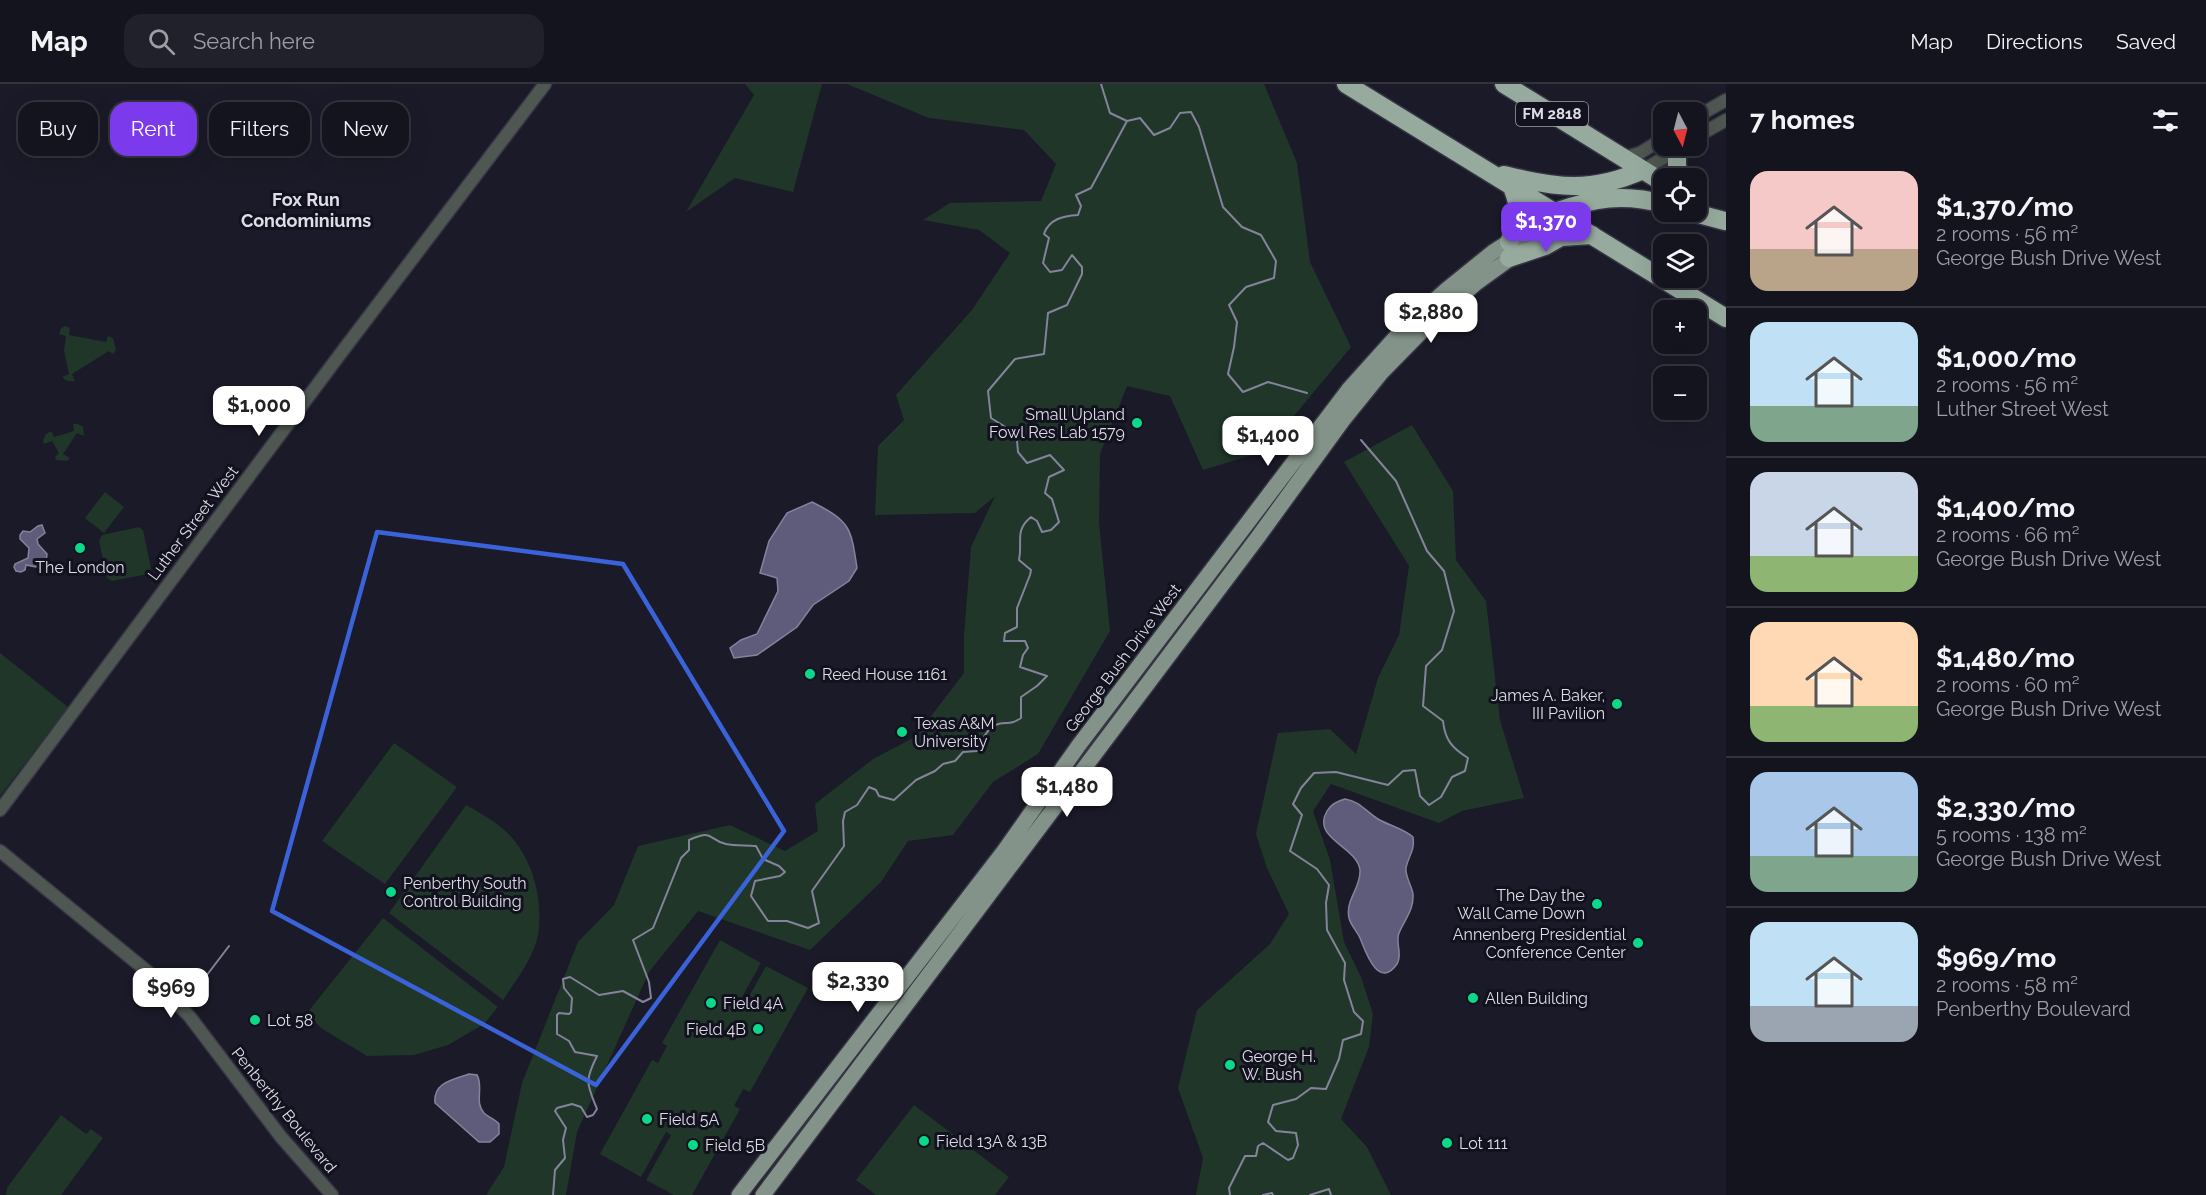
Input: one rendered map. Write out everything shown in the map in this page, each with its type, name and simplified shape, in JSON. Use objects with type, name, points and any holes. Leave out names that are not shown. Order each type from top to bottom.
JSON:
[{"type":"highway","name":"FM 2818","points":[[1504,84],[1653,176]]},
{"type":"highway","points":[[1349,85],[1726,318]]},
{"type":"highway","points":[[1485,170],[1560,187],[1615,181],[1643,170]]},
{"type":"highway","points":[[1512,187],[1520,214],[1509,250],[1545,246],[1561,237],[1592,235]]},
{"type":"highway","points":[[1563,217],[1586,201],[1617,197],[1653,201]]},
{"type":"highway","points":[[1707,210],[1726,221]]},
{"type":"highway","points":[[1707,216],[1726,221]]},
{"type":"main road","name":"George Bush Drive West","points":[[763,1195],[1236,566],[1343,420],[1415,337],[1509,250],[1563,217]]},
{"type":"main road","name":"George Bush Drive West","points":[[739,1195],[1004,852],[1080,745],[1339,402],[1386,347],[1430,304],[1493,252],[1509,250]]},
{"type":"street","name":"Luther Street West","points":[[0,810],[545,84]]},
{"type":"street","points":[[1707,111],[1726,100]]},
{"type":"street","points":[[1707,131],[1726,120]]},
{"type":"street","points":[[1623,158],[1653,150]]},
{"type":"street","points":[[1643,170],[1660,156]]},
{"type":"street","name":"Penberthy Boulevard","points":[[0,851],[148,972],[190,1017],[281,1137],[332,1195]]},
{"type":"highlighted area","points":[[377,532],[623,564],[784,831],[596,1085],[272,911]]},
{"type":"green space","points":[[745,84],[822,84],[793,192],[735,178],[686,212],[754,95]]},
{"type":"green space","points":[[847,84],[1264,84],[1297,163],[1310,262],[1351,347],[1265,451],[1203,470],[1170,396],[1127,386],[1100,454],[1099,523],[1110,631],[1038,754],[993,782],[953,835],[908,841],[881,882],[810,950],[698,911],[649,972],[577,1132],[566,1195],[486,1195],[504,1167],[522,1083],[578,942],[614,905],[638,846],[730,825],[785,851],[818,831],[815,804],[873,759],[915,737],[964,673],[964,635],[971,547],[995,496],[975,513],[875,515],[878,446],[904,420],[896,395],[972,310],[1010,253],[979,230],[923,220],[950,203],[1041,201],[1056,164],[1024,130],[929,118]]},
{"type":"green space","points":[[66,326],[70,328],[69,335],[106,342],[108,336],[113,338],[116,350],[113,354],[109,351],[72,374],[75,381],[68,381],[62,377],[69,374],[64,351],[66,336],[59,334],[61,328]]},
{"type":"green space","points":[[73,424],[83,427],[84,436],[77,433],[63,454],[70,458],[67,461],[56,460],[55,457],[59,453],[52,441],[44,444],[43,440],[51,431],[54,437],[74,431]]},
{"type":"green space","points":[[1412,425],[1453,491],[1456,560],[1486,601],[1500,720],[1524,798],[1462,811],[1439,823],[1331,784],[1313,811],[1330,860],[1344,942],[1361,977],[1373,1014],[1369,1047],[1341,1119],[1367,1147],[1391,1195],[1196,1195],[1203,1158],[1178,1088],[1197,1010],[1270,944],[1289,914],[1267,868],[1256,834],[1278,733],[1330,729],[1356,754],[1378,678],[1399,635],[1409,566],[1344,462]]},
{"type":"green space","points":[[105,492],[124,507],[104,533],[85,518]]},
{"type":"green space","points":[[139,527],[143,530],[151,568],[148,574],[112,581],[107,578],[99,541],[102,535]]},
{"type":"green space","points":[[0,653],[68,707],[0,796]]},
{"type":"green space","points":[[394,743],[457,787],[385,884],[322,841]]},
{"type":"green space","points":[[466,805],[498,825],[514,840],[527,861],[536,885],[539,923],[536,943],[524,969],[503,1000],[389,913]]},
{"type":"green space","points":[[383,918],[498,1007],[484,1024],[448,1045],[414,1055],[367,1056],[321,1028],[307,1013]]},
{"type":"green space","points":[[720,940],[761,963],[736,1008],[741,1011],[766,966],[808,988],[750,1092],[743,1089],[734,1106],[740,1109],[692,1195],[674,1195],[646,1180],[671,1135],[666,1132],[641,1177],[600,1154],[652,1060],[658,1063],[667,1046],[662,1043]]},
{"type":"green space","name":"Field 13A & 13B","points":[[914,1105],[1009,1177],[995,1195],[876,1195],[856,1180]]},
{"type":"green space","points":[[61,1115],[86,1134],[91,1129],[103,1138],[61,1195],[6,1195],[7,1188]]},
{"type":"shaded area","points":[[812,502],[841,520],[846,527],[853,543],[857,568],[849,581],[813,605],[797,627],[757,655],[734,658],[730,648],[741,640],[757,634],[778,591],[777,578],[760,573],[769,541],[787,513]]},
{"type":"shaded area","points":[[42,525],[45,533],[37,539],[38,544],[47,554],[46,563],[36,567],[26,565],[25,570],[16,571],[15,564],[28,558],[29,548],[20,539],[20,535],[23,531],[30,532]]},
{"type":"shaded area","points":[[1345,799],[1355,802],[1378,819],[1413,837],[1412,850],[1406,868],[1413,894],[1412,905],[1398,937],[1399,960],[1390,971],[1384,973],[1373,966],[1349,918],[1349,905],[1360,876],[1357,862],[1325,829],[1324,821],[1327,811],[1334,803]]},
{"type":"shaded area","points":[[469,1074],[477,1075],[479,1080],[481,1109],[499,1124],[499,1134],[490,1142],[479,1142],[435,1103],[437,1090],[441,1086]]},
{"type":"waterway","points":[[553,1195],[555,1170],[565,1158],[563,1140],[566,1128],[555,1111],[557,1108],[572,1104],[581,1107],[587,1117],[593,1115],[597,1109],[588,1083],[597,1056],[575,1052],[569,1041],[557,1034],[557,1015],[571,1012],[572,998],[564,988],[563,979],[570,977],[599,995],[623,991],[643,1002],[651,998],[649,982],[633,940],[653,928],[681,858],[689,850],[689,840],[707,835],[726,844],[756,846],[763,859],[779,866],[785,872],[780,876],[755,881],[751,896],[768,921],[787,921],[808,928],[819,923],[812,891],[844,846],[845,812],[857,805],[869,787],[876,790],[879,796],[894,800],[916,780],[935,771],[943,764],[955,761],[963,752],[977,751],[990,729],[998,724],[1014,722],[1021,718],[1021,697],[1047,676],[1020,667],[1023,655],[1028,648],[1025,641],[1004,641],[1005,633],[1017,627],[1017,608],[1031,570],[1019,560],[1021,532],[1031,517],[1037,521],[1042,532],[1051,530],[1059,522],[1052,499],[1045,493],[1049,477],[1064,470],[1050,455],[1027,463],[1018,452],[1016,429],[1007,428],[991,418],[988,391],[1015,359],[1044,354],[1048,313],[1067,305],[1082,274],[1082,267],[1072,255],[1062,270],[1050,272],[1043,263],[1049,238],[1044,234],[1049,225],[1057,219],[1078,215],[1081,206],[1076,195],[1091,188],[1127,121],[1110,113],[1101,84]]},
{"type":"waterway","points":[[1127,121],[1140,118],[1154,135],[1170,128],[1180,113],[1191,112],[1199,127],[1223,207],[1242,227],[1261,235],[1276,261],[1274,278],[1246,287],[1229,305],[1237,322],[1228,374],[1243,392],[1268,382],[1307,393]]},
{"type":"waterway","points":[[1230,1195],[1229,1188],[1245,1156],[1256,1156],[1258,1146],[1263,1143],[1288,1160],[1293,1158],[1298,1145],[1296,1133],[1276,1131],[1268,1122],[1273,1105],[1296,1099],[1311,1088],[1326,1089],[1339,1059],[1343,1040],[1361,1034],[1363,1021],[1354,1012],[1344,980],[1345,963],[1327,930],[1326,903],[1329,885],[1317,869],[1290,851],[1302,815],[1293,804],[1301,788],[1314,773],[1336,772],[1388,785],[1403,771],[1415,770],[1420,796],[1429,805],[1441,797],[1452,777],[1465,771],[1468,758],[1450,743],[1443,721],[1423,706],[1426,666],[1442,650],[1454,611],[1444,571],[1427,551],[1396,481],[1361,440]]},
{"type":"waterway","points":[[194,992],[229,946]]},
{"type":"waterway","points":[[1310,1195],[1329,1189],[1331,1195]]},
{"type":"waterway","points":[[1263,1195],[1272,1193],[1273,1195]]},
{"type":"place","name":"Small Upland Fowl Res Lab 1579","points":[[1137,423]]},
{"type":"place","name":"The London","points":[[80,548]]},
{"type":"place","name":"Reed House 1161","points":[[810,674]]},
{"type":"place","name":"James A. Baker, III Pavilion","points":[[1617,704]]},
{"type":"place","name":"Texas A&M University","points":[[902,732]]},
{"type":"place","name":"Penberthy South Control Building","points":[[391,892]]},
{"type":"place","name":"The Day the Wall Came Down","points":[[1597,904]]},
{"type":"place","name":"Annenberg Presidential Conference Center","points":[[1638,943]]},
{"type":"place","name":"Allen Building","points":[[1473,998]]},
{"type":"place","name":"Field 4A","points":[[711,1003]]},
{"type":"place","name":"Lot 58","points":[[255,1020]]},
{"type":"place","name":"Field 4B","points":[[758,1029]]},
{"type":"place","name":"George H. W. Bush","points":[[1230,1065]]},
{"type":"place","name":"Field 5A","points":[[647,1119]]},
{"type":"place","name":"Field 13A & 13B","points":[[924,1141]]},
{"type":"place","name":"Lot 111","points":[[1447,1143]]},
{"type":"place","name":"Field 5B","points":[[693,1145]]},
{"type":"district","name":"Fox Run Condominiums","points":[[306,209]]}]
